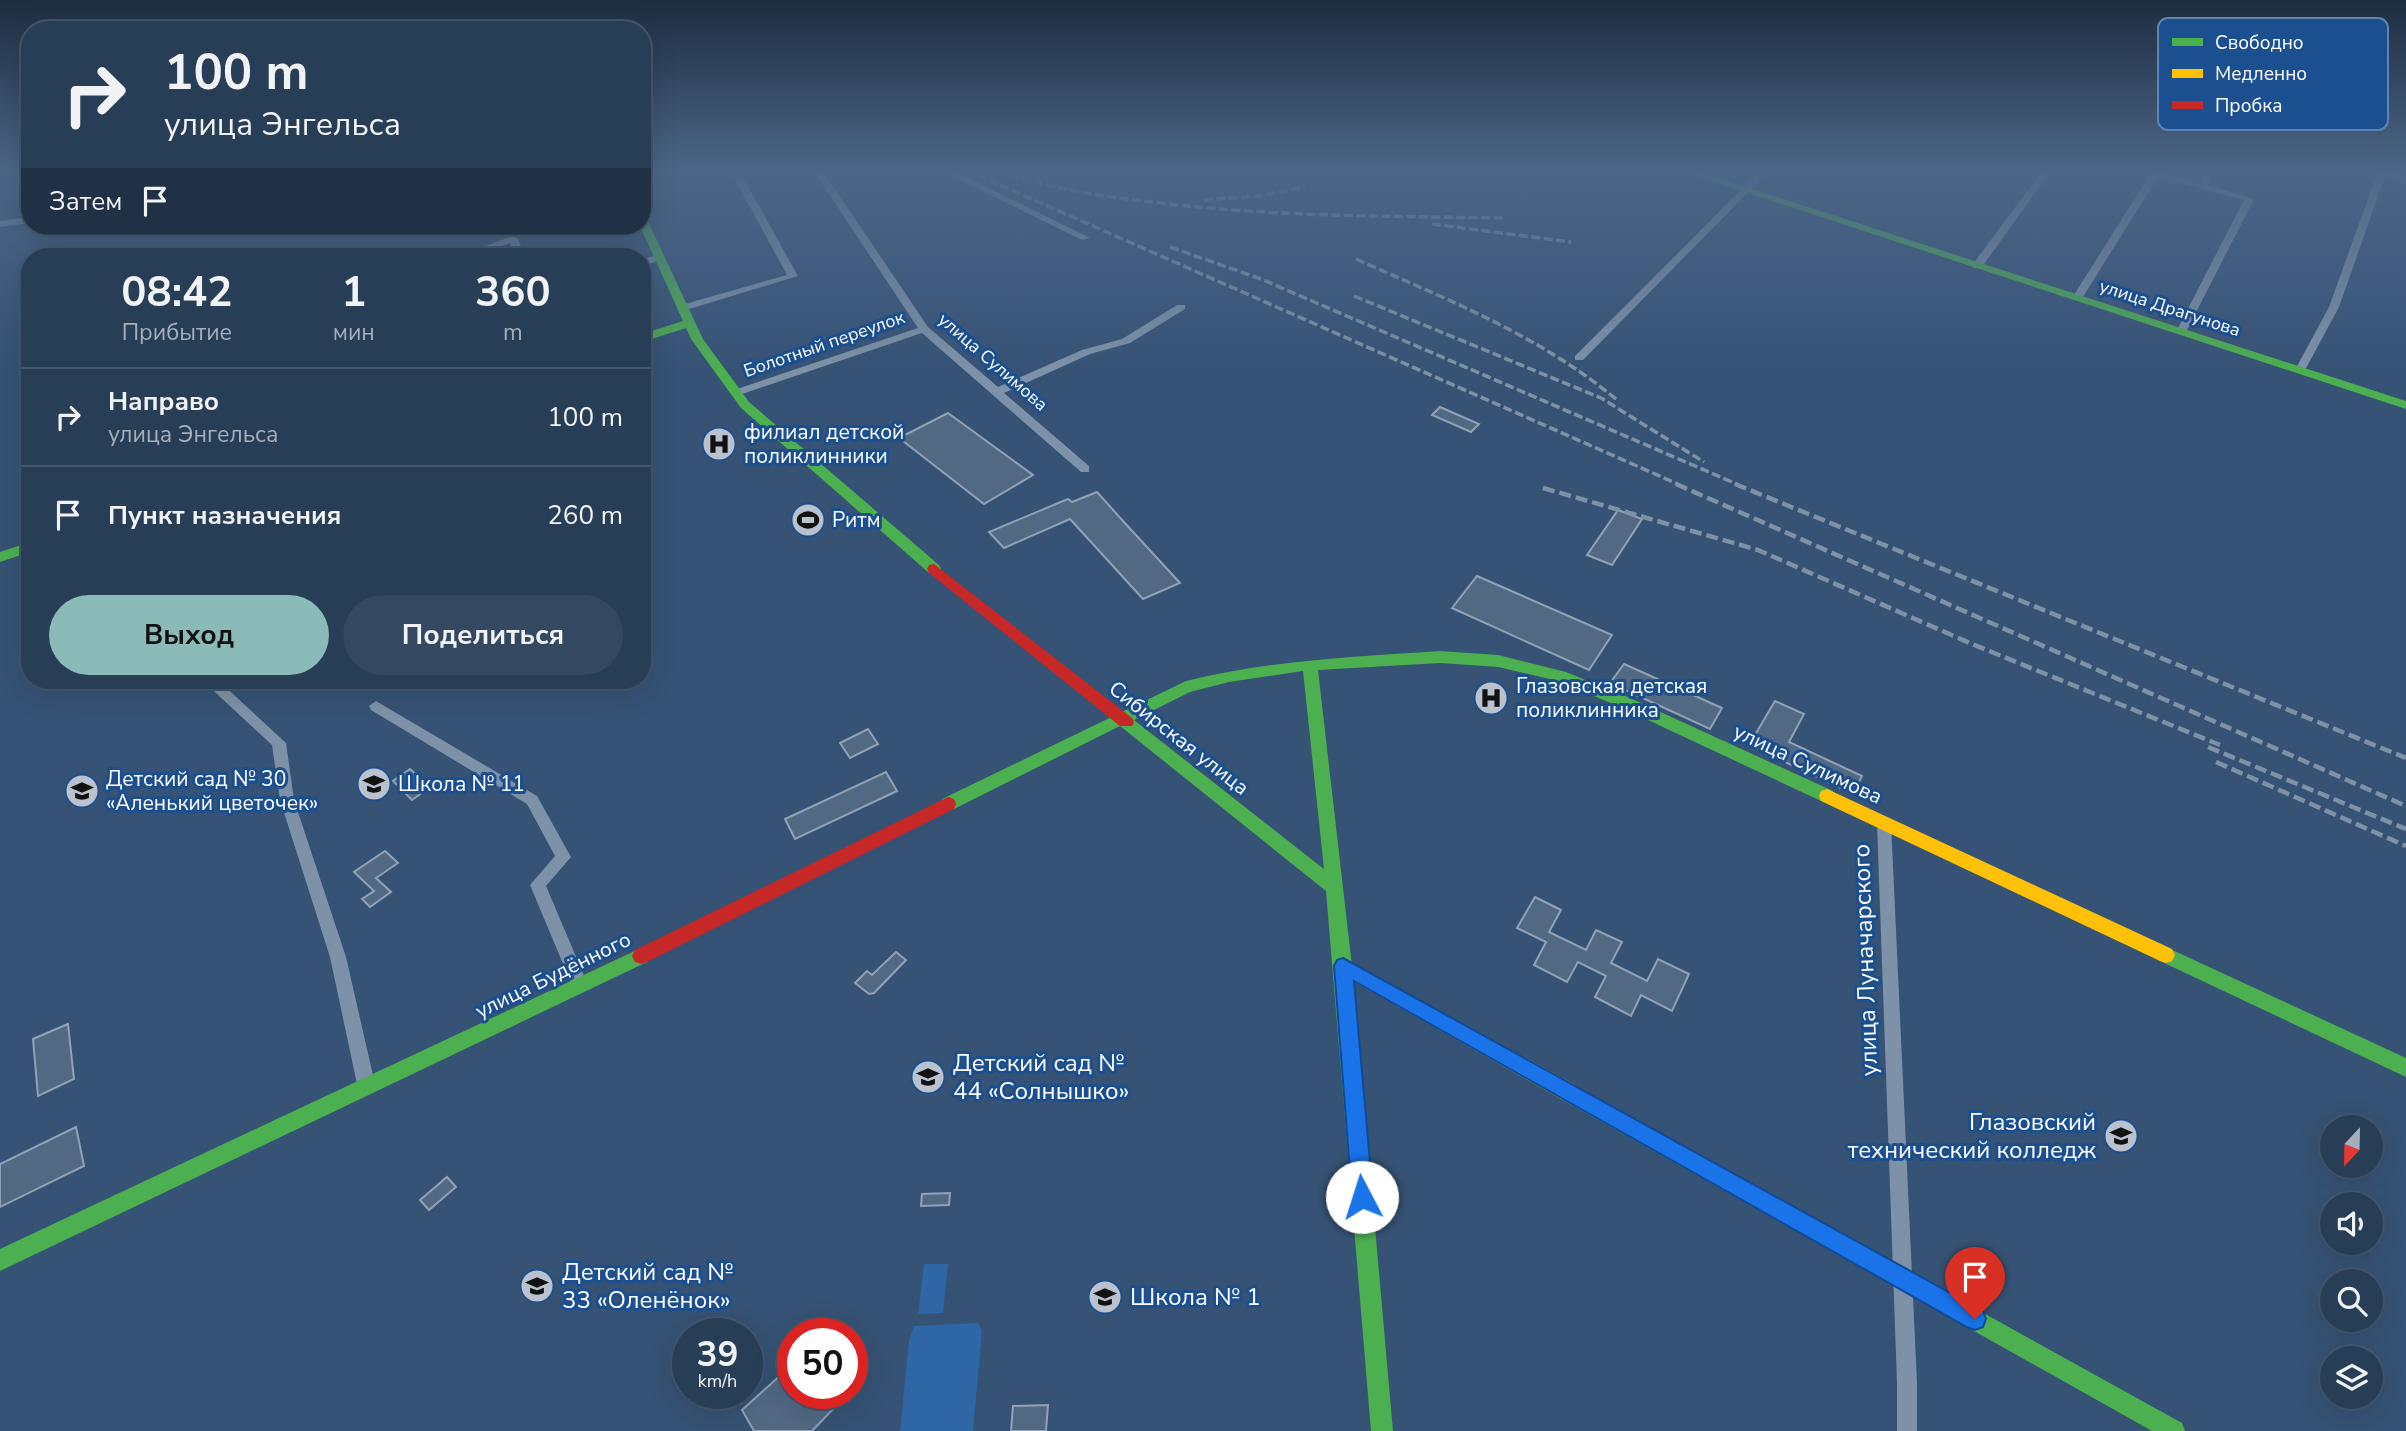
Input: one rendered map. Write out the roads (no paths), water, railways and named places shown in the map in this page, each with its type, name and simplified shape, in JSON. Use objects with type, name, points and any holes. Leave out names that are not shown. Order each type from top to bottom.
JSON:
[{"type":"main road","name":"Сибирская улица","points":[[650,237],[685,315],[745,405],[802,458],[904,545],[1334,887]]},
{"type":"main road","name":"улица Драгунова","points":[[1887,237],[2406,405]]},
{"type":"main road","points":[[651,327],[685,315]]},
{"type":"main road","points":[[651,333],[685,315]]},
{"type":"main road","points":[[0,549],[21,542]]},
{"type":"main road","points":[[0,557],[21,550]]},
{"type":"main road","name":"улица Сулимова","points":[[1122,720],[1203,681],[1310,664],[1402,658],[1473,658],[1545,672],[1619,700],[2406,1068]]},
{"type":"main road","points":[[1310,664],[1343,966],[1382,1431]]},
{"type":"main road","name":"улица Будённого","points":[[0,1260],[366,1084],[580,985],[1122,720]]},
{"type":"main road","points":[[1343,966],[2174,1431]]},
{"type":"street","points":[[685,315],[793,276],[771,237]]},
{"type":"street","name":"улица Сулимова","points":[[862,237],[924,329],[1085,469]]},
{"type":"street","points":[[1579,358],[1700,237]]},
{"type":"street","points":[[1977,266],[1999,237]]},
{"type":"street","points":[[2077,298],[2116,237]]},
{"type":"street","points":[[2181,332],[2230,237]]},
{"type":"street","points":[[2300,370],[2334,307],[2358,237]]},
{"type":"street","points":[[486,248],[513,239],[516,248]]},
{"type":"street","points":[[651,260],[660,258]]},
{"type":"street","points":[[998,391],[1086,352],[1126,341],[1181,307]]},
{"type":"street","name":"Болотный переулок","points":[[735,393],[924,329]]},
{"type":"street","points":[[219,689],[279,743],[287,800],[338,957],[366,1084]]},
{"type":"street","points":[[376,706],[532,800],[563,857],[538,886],[580,985]]},
{"type":"street","name":"улица Луначарского","points":[[1884,823],[1907,1431]]},
{"type":"railway","points":[[1117,237],[1680,485]]},
{"type":"railway","points":[[1531,237],[1571,242]]},
{"type":"railway","points":[[1170,247],[1261,279],[1739,485]]},
{"type":"railway","points":[[1356,259],[1492,320],[1556,356],[1617,400]]},
{"type":"railway","points":[[1354,296],[1601,398],[1704,462]]},
{"type":"railway","points":[[1676,484],[2406,806]]},
{"type":"railway","points":[[1735,484],[2406,758]]},
{"type":"railway","points":[[1543,488],[1758,550],[1972,644],[2220,745]]},
{"type":"railway","points":[[2208,747],[2406,829]]},
{"type":"railway","points":[[2216,762],[2406,846]]},
{"type":"place","name":"филиал детской поликлинники","points":[[719,444]]},
{"type":"place","name":"Ритм","points":[[808,520]]},
{"type":"place","name":"Глазовская детская поликлинника","points":[[1491,698]]},
{"type":"place","name":"Школа № 11","points":[[374,784]]},
{"type":"place","name":"Детский сад № 30 «Аленький цветочек»","points":[[82,791]]},
{"type":"place","name":"Детский сад № 44 «Солнышко»","points":[[928,1077]]},
{"type":"place","name":"Глазовский технический колледж","points":[[2121,1136]]},
{"type":"place","name":"Детский сад № 33 «Оленёнок»","points":[[537,1286]]},
{"type":"place","name":"Школа № 1","points":[[1105,1297]]}]
